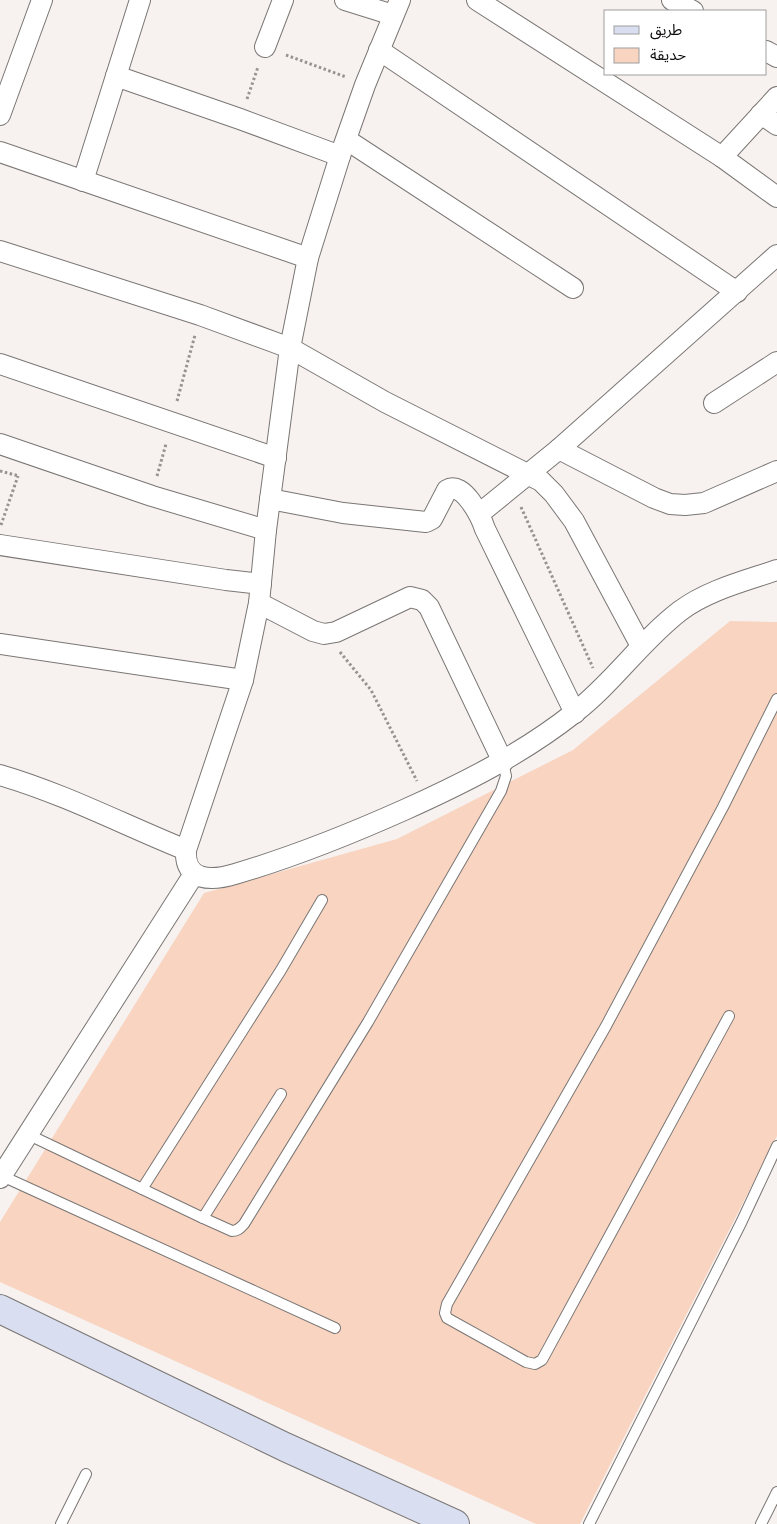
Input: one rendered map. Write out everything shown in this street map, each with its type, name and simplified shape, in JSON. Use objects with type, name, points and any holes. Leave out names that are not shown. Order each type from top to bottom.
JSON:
[{"type":"street","points":[[0,115],[42,0]]},
{"type":"street","points":[[84,181],[140,0]]},
{"type":"street","points":[[265,47],[283,0]]},
{"type":"street","points":[[345,0],[397,8],[365,85],[308,258],[290,348],[266,530],[260,594],[243,680],[186,850],[186,859],[194,874],[201,878],[224,878],[285,859],[340,838],[426,800],[503,762],[575,713],[641,646],[680,612],[703,597],[777,570]]},
{"type":"street","points":[[477,0],[722,157],[777,197]]},
{"type":"street","points":[[672,0],[691,10]]},
{"type":"street","points":[[379,50],[737,292]]},
{"type":"street","points":[[116,76],[240,118],[343,148],[573,288]]},
{"type":"street","points":[[722,157],[769,120],[777,97]]},
{"type":"street","points":[[0,152],[308,258]]},
{"type":"street","points":[[0,251],[200,314],[290,348],[385,402],[529,474],[554,494],[574,521],[641,646]]},
{"type":"street","points":[[479,514],[513,488],[777,255]]},
{"type":"street","points":[[714,403],[777,362]]},
{"type":"street","points":[[0,364],[276,458]]},
{"type":"street","points":[[0,444],[152,496],[266,530]]},
{"type":"street","points":[[559,448],[654,498],[670,504],[704,503],[777,471]]},
{"type":"street","points":[[270,499],[343,513],[426,522],[432,519],[447,490],[456,487],[463,492],[479,514],[575,713]]},
{"type":"street","points":[[0,545],[226,580],[260,594],[314,631],[324,634],[336,632],[410,597],[422,600],[429,607],[503,762]]},
{"type":"street","points":[[0,644],[243,680]]},
{"type":"street","points":[[0,776],[70,800],[186,850]]},
{"type":"street","points":[[1,1177],[194,874]]},
{"type":"street","points":[[0,1309],[285,1447],[455,1524]]},
{"type":"lane","points":[[729,1016],[542,1360],[535,1364],[526,1362],[447,1318],[445,1312],[447,1304],[606,1026],[723,807],[777,699]]},
{"type":"lane","points":[[27,1134],[203,1218],[236,1231],[244,1224],[368,1022],[501,791],[506,776],[503,762]]},
{"type":"lane","points":[[142,1189],[281,970],[322,900]]},
{"type":"lane","points":[[203,1218],[281,1094]]},
{"type":"lane","points":[[589,1524],[736,1232],[777,1146]]},
{"type":"lane","points":[[1,1177],[336,1328]]},
{"type":"lane","points":[[61,1524],[86,1474]]},
{"type":"lane","points":[[761,1524],[777,1492]]},
{"type":"path","points":[[240,118],[265,47],[365,85]]},
{"type":"path","points":[[0,471],[18,476],[6,516],[0,514]]},
{"type":"path","points":[[513,488],[587,657],[603,686]]},
{"type":"path","points":[[324,634],[371,690],[426,800]]},
{"type":"green space","points":[[730,621],[777,622],[777,1136],[580,1524],[536,1524],[0,1282],[0,1222],[204,893],[397,839],[573,750]]}]
